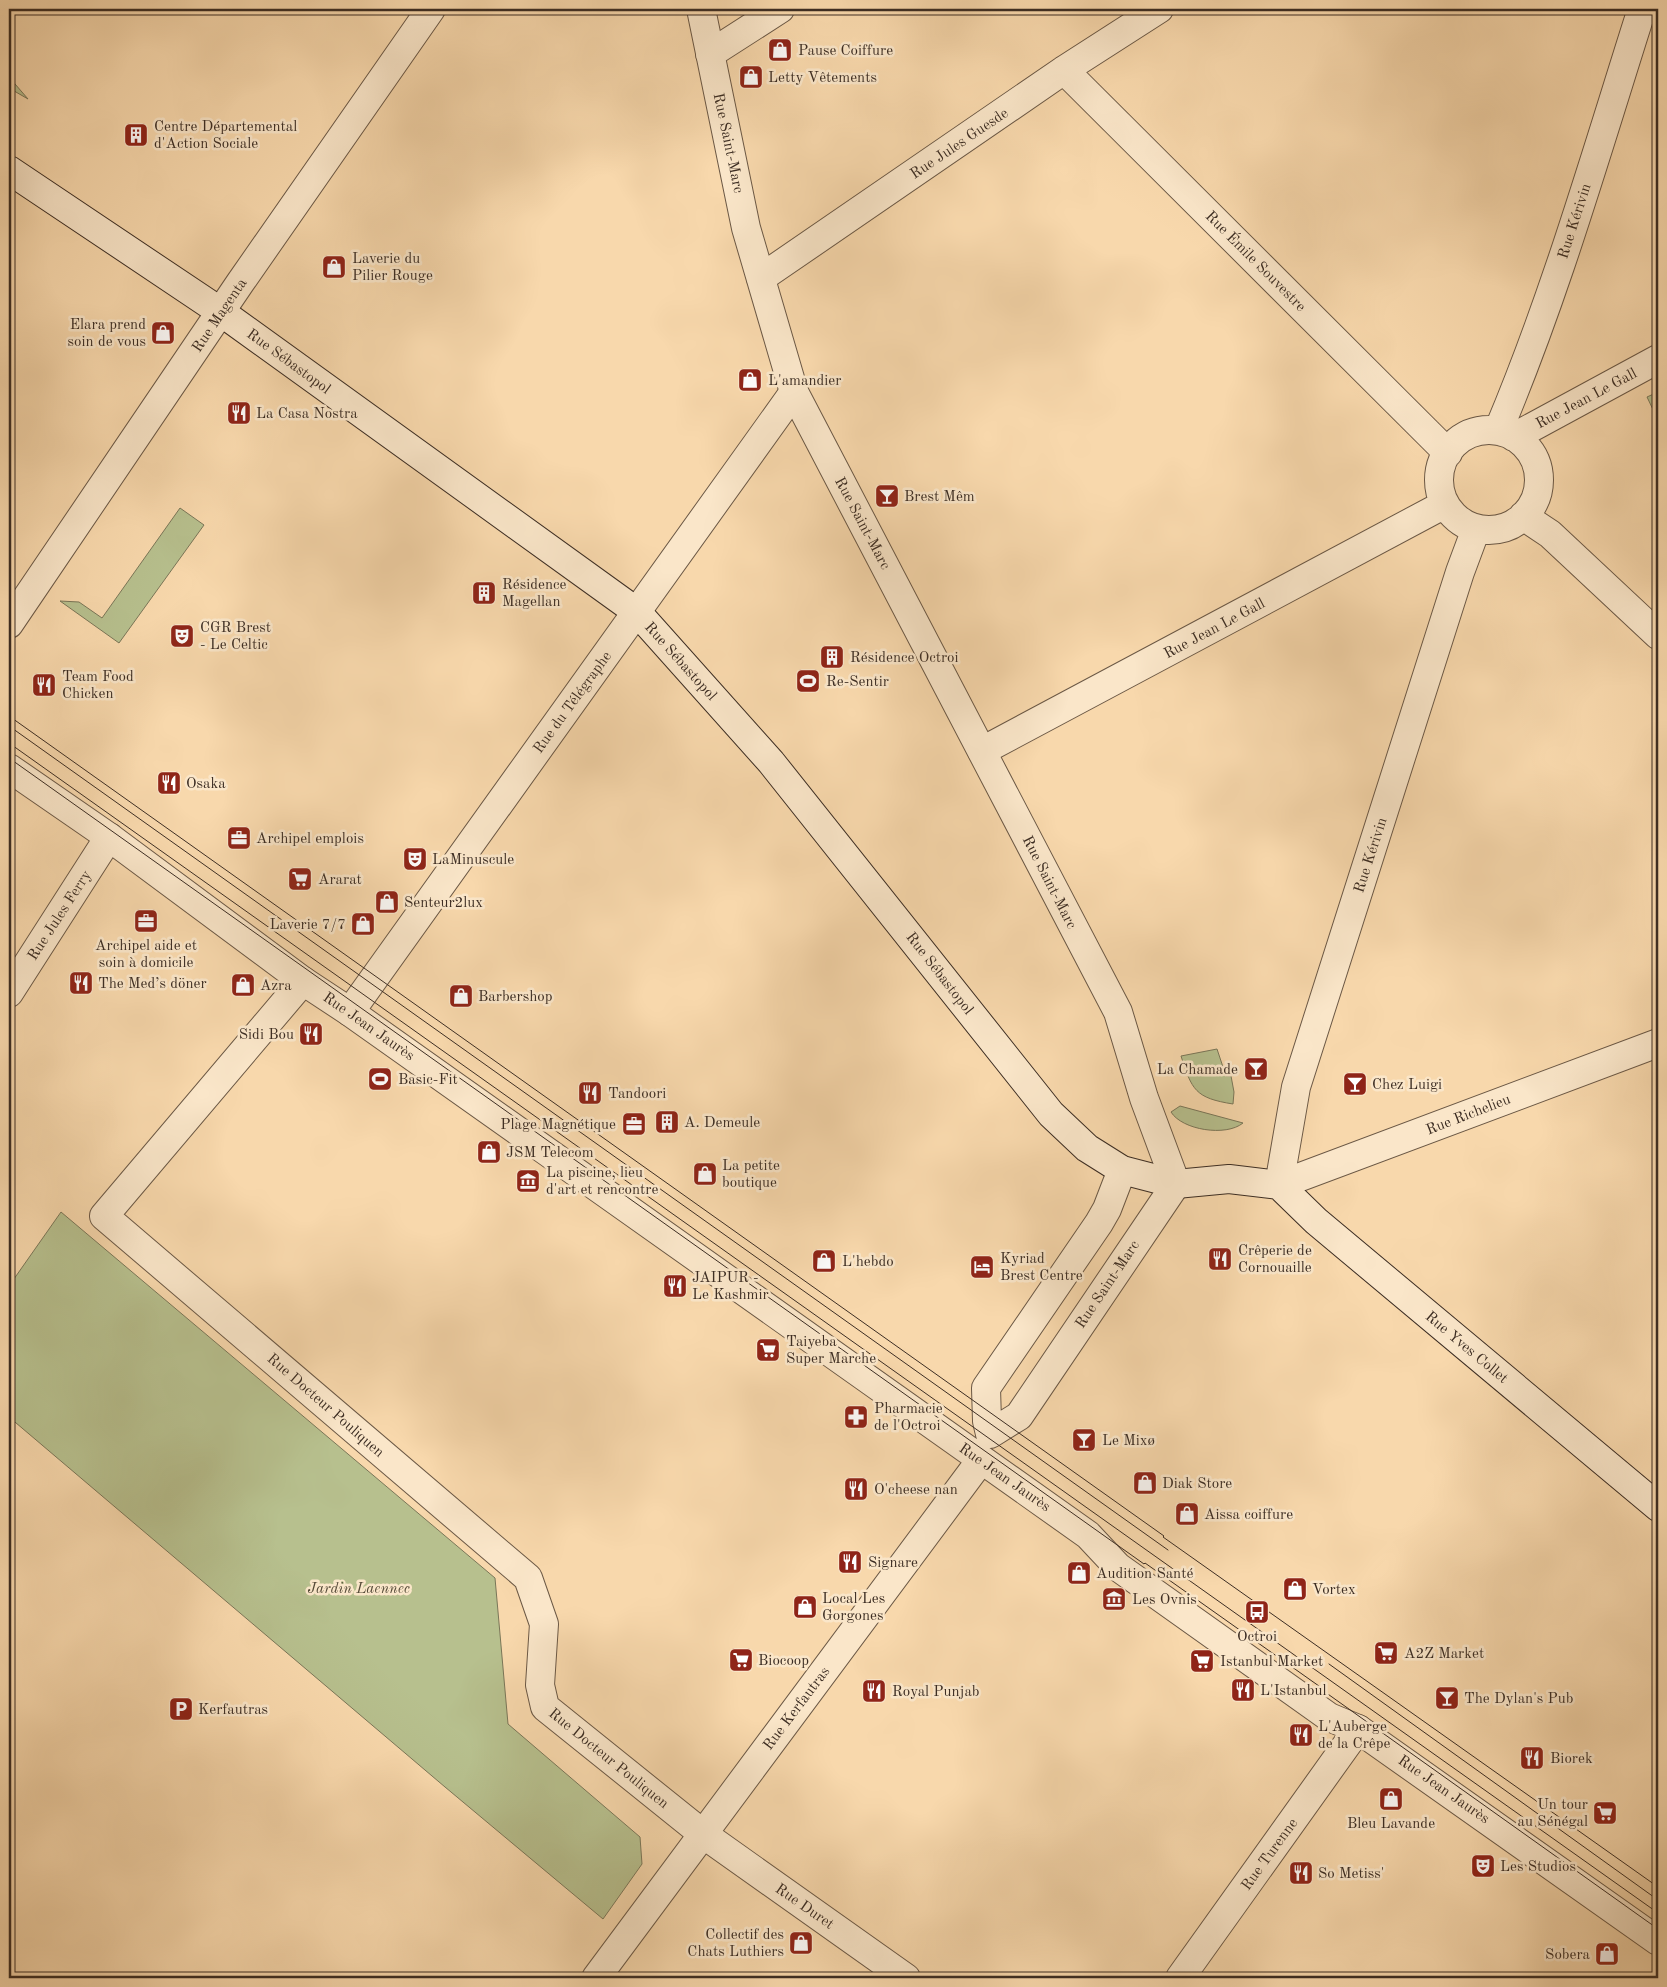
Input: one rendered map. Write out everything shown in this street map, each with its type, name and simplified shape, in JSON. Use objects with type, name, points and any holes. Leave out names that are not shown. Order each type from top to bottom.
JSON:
[{"type":"street","name":"Rue Magenta","points":[[9,624],[221,312],[431,9]]},
{"type":"street","name":"Rue Saint-Marc","points":[[701,9],[746,228],[794,392],[1118,1012],[1144,1098],[1176,1184],[1019,1416],[990,1434]]},
{"type":"street","points":[[710,54],[780,9]]},
{"type":"street","name":"Rue Jules Guesde","points":[[760,278],[1064,70],[1159,9]]},
{"type":"street","name":"Rue Kérivin","points":[[1506,434],[1522,374],[1564,254],[1642,9]]},
{"type":"street","name":"Rue Émile Souvestre","points":[[1064,70],[1448,453]]},
{"type":"street","name":"Rue Sébastopol","points":[[9,170],[221,312],[636,612],[771,762],[1051,1114],[1087,1148],[1122,1170],[1176,1184],[1229,1179],[1279,1185]]},
{"type":"street","name":"Rue Jean Le Gall","points":[[1506,434],[1658,359]]},
{"type":"street","name":"Rue du Télégraphe","points":[[350,1012],[794,392]]},
{"type":"street","points":[[1484,430],[1506,434],[1526,446],[1534,459],[1539,474],[1534,504],[1511,526],[1493,530],[1476,529],[1458,520],[1445,504],[1440,487],[1440,469],[1448,453],[1457,442],[1469,434],[1484,430]]},
{"type":"street","name":"Rue Jean Le Gall","points":[[982,751],[1445,504]]},
{"type":"street","points":[[1523,516],[1550,534],[1658,635]]},
{"type":"street","name":"Rue Kérivin","points":[[1279,1185],[1296,1087],[1457,581],[1476,529]]},
{"type":"street","name":"Rue Jean Jaurès","points":[[9,768],[109,837],[303,980],[1088,1535],[1118,1566],[1329,1716],[1358,1729],[1658,1941]]},
{"type":"street","name":"Rue Jules Ferry","points":[[9,994],[109,837]]},
{"type":"street","name":"Rue Docteur Pouliquen","points":[[303,980],[104,1216],[528,1578],[544,1624],[540,1685],[545,1707],[703,1834]]},
{"type":"street","name":"Rue Richelieu","points":[[1279,1185],[1658,1044]]},
{"type":"street","points":[[990,1434],[987,1421],[986,1388],[1099,1223],[1107,1209],[1122,1170]]},
{"type":"street","name":"Rue Yves Collet","points":[[1279,1185],[1316,1221],[1658,1507]]},
{"type":"street","name":"Rue Kerfautras","points":[[596,1978],[981,1460],[990,1434]]},
{"type":"street","name":"Rue Turenne","points":[[1180,1978],[1358,1729]]},
{"type":"street","name":"Rue Duret","points":[[703,1834],[906,1978]]},
{"type":"green space","points":[[9,77],[28,99],[9,88]]},
{"type":"green space","points":[[1658,392],[1658,420],[1647,397]]},
{"type":"green space","points":[[180,508],[204,525],[119,643],[60,601],[79,602],[102,618]]},
{"type":"green space","points":[[1217,1049],[1226,1076],[1231,1076],[1234,1092],[1233,1104],[1210,1099],[1197,1090],[1188,1077],[1181,1056]]},
{"type":"green space","points":[[1180,1106],[1243,1123],[1226,1130],[1205,1130],[1184,1123],[1171,1112]]},
{"type":"green space","name":"Jardin Laennec","points":[[61,1212],[495,1578],[508,1724],[640,1837],[642,1864],[603,1919],[9,1417],[9,1286]]},
{"type":"tram line","points":[[9,716],[1658,1887]]},
{"type":"tram line","points":[[9,726],[1168,1550]]},
{"type":"tram line","points":[[9,743],[1658,1913]]},
{"type":"tram line","points":[[9,758],[1144,1564],[1326,1691],[1658,1929]]},
{"type":"tram line","points":[[1329,1664],[1658,1900]]},
{"type":"place","name":"Pause Coiffure","points":[[780,50]]},
{"type":"place","name":"Letty Vêtements","points":[[751,77]]},
{"type":"place","name":"Centre Départemental d'Action Sociale","points":[[136,135]]},
{"type":"place","name":"Laverie du Pilier Rouge","points":[[334,267]]},
{"type":"place","name":"Elara prend soin de vous","points":[[163,333]]},
{"type":"place","name":"L'amandier","points":[[750,380]]},
{"type":"place","name":"La Casa Nostra","points":[[239,413]]},
{"type":"place","name":"Brest Mêm","points":[[887,496]]},
{"type":"place","name":"Résidence Magellan","points":[[484,593]]},
{"type":"place","name":"CGR Brest - Le Celtic","points":[[182,636]]},
{"type":"place","name":"Résidence Octroi","points":[[832,657]]},
{"type":"place","name":"Re-Sentir","points":[[808,681]]},
{"type":"place","name":"Team Food Chicken","points":[[44,685]]},
{"type":"place","name":"Osaka","points":[[169,783]]},
{"type":"place","name":"Archipel emplois","points":[[239,838]]},
{"type":"place","name":"LaMinuscule","points":[[415,859]]},
{"type":"place","name":"Ararat","points":[[300,879]]},
{"type":"place","name":"Senteur2lux","points":[[387,902]]},
{"type":"place","name":"Archipel aide et soin à domicile","points":[[146,921]]},
{"type":"place","name":"Laverie 7/7","points":[[363,924]]},
{"type":"place","name":"The Med’s döner","points":[[81,983]]},
{"type":"place","name":"Azra","points":[[243,985]]},
{"type":"place","name":"Barbershop","points":[[461,996]]},
{"type":"place","name":"Sidi Bou","points":[[311,1034]]},
{"type":"place","name":"La Chamade","points":[[1256,1069]]},
{"type":"place","name":"Basic-Fit","points":[[380,1079]]},
{"type":"place","name":"Chez Luigi","points":[[1355,1084]]},
{"type":"place","name":"Tandoori","points":[[590,1093]]},
{"type":"place","name":"A. Demeule","points":[[667,1122]]},
{"type":"place","name":"Plage Magnétique","points":[[634,1124]]},
{"type":"place","name":"JSM Telecom","points":[[489,1152]]},
{"type":"place","name":"La petite boutique","points":[[705,1174]]},
{"type":"place","name":"La piscine, lieu d'art et rencontre","points":[[528,1181]]},
{"type":"place","name":"Crêperie de Cornouaille","points":[[1220,1259]]},
{"type":"place","name":"L'hebdo","points":[[824,1261]]},
{"type":"place","name":"Kyriad Brest Centre","points":[[982,1267]]},
{"type":"place","name":"JAIPUR - Le Kashmir","points":[[675,1286]]},
{"type":"place","name":"Taiyeba Super Marche","points":[[768,1350]]},
{"type":"place","name":"Pharmacie de l'Octroi","points":[[856,1417]]},
{"type":"place","name":"Le Mixø","points":[[1084,1440]]},
{"type":"place","name":"Diak Store","points":[[1145,1483]]},
{"type":"place","name":"O'cheese nan","points":[[856,1489]]},
{"type":"place","name":"Aissa coiffure","points":[[1187,1514]]},
{"type":"place","name":"Signare","points":[[850,1562]]},
{"type":"place","name":"Audition Santé","points":[[1079,1573]]},
{"type":"place","name":"Vortex","points":[[1295,1589]]},
{"type":"place","name":"Les Ovnis","points":[[1114,1599]]},
{"type":"place","name":"Local Les Gorgones","points":[[805,1607]]},
{"type":"place","name":"Octroi","points":[[1257,1612]]},
{"type":"place","name":"A2Z Market","points":[[1386,1653]]},
{"type":"place","name":"Biocoop","points":[[741,1660]]},
{"type":"place","name":"Istanbul Market","points":[[1202,1661]]},
{"type":"place","name":"L'Istanbul","points":[[1243,1690]]},
{"type":"place","name":"Royal Punjab","points":[[874,1691]]},
{"type":"place","name":"The Dylan's Pub","points":[[1447,1698]]},
{"type":"place","name":"Kerfautras","points":[[181,1709]]},
{"type":"place","name":"L'Auberge de la Crêpe","points":[[1301,1735]]},
{"type":"place","name":"Biorek","points":[[1532,1758]]},
{"type":"place","name":"Bleu Lavande","points":[[1391,1799]]},
{"type":"place","name":"Un tour au Sénégal","points":[[1605,1813]]},
{"type":"place","name":"Les Studios","points":[[1483,1866]]},
{"type":"place","name":"So Metiss'","points":[[1301,1873]]},
{"type":"place","name":"Collectif des Chats Luthiers","points":[[801,1943]]},
{"type":"place","name":"Sobera","points":[[1607,1954]]}]
